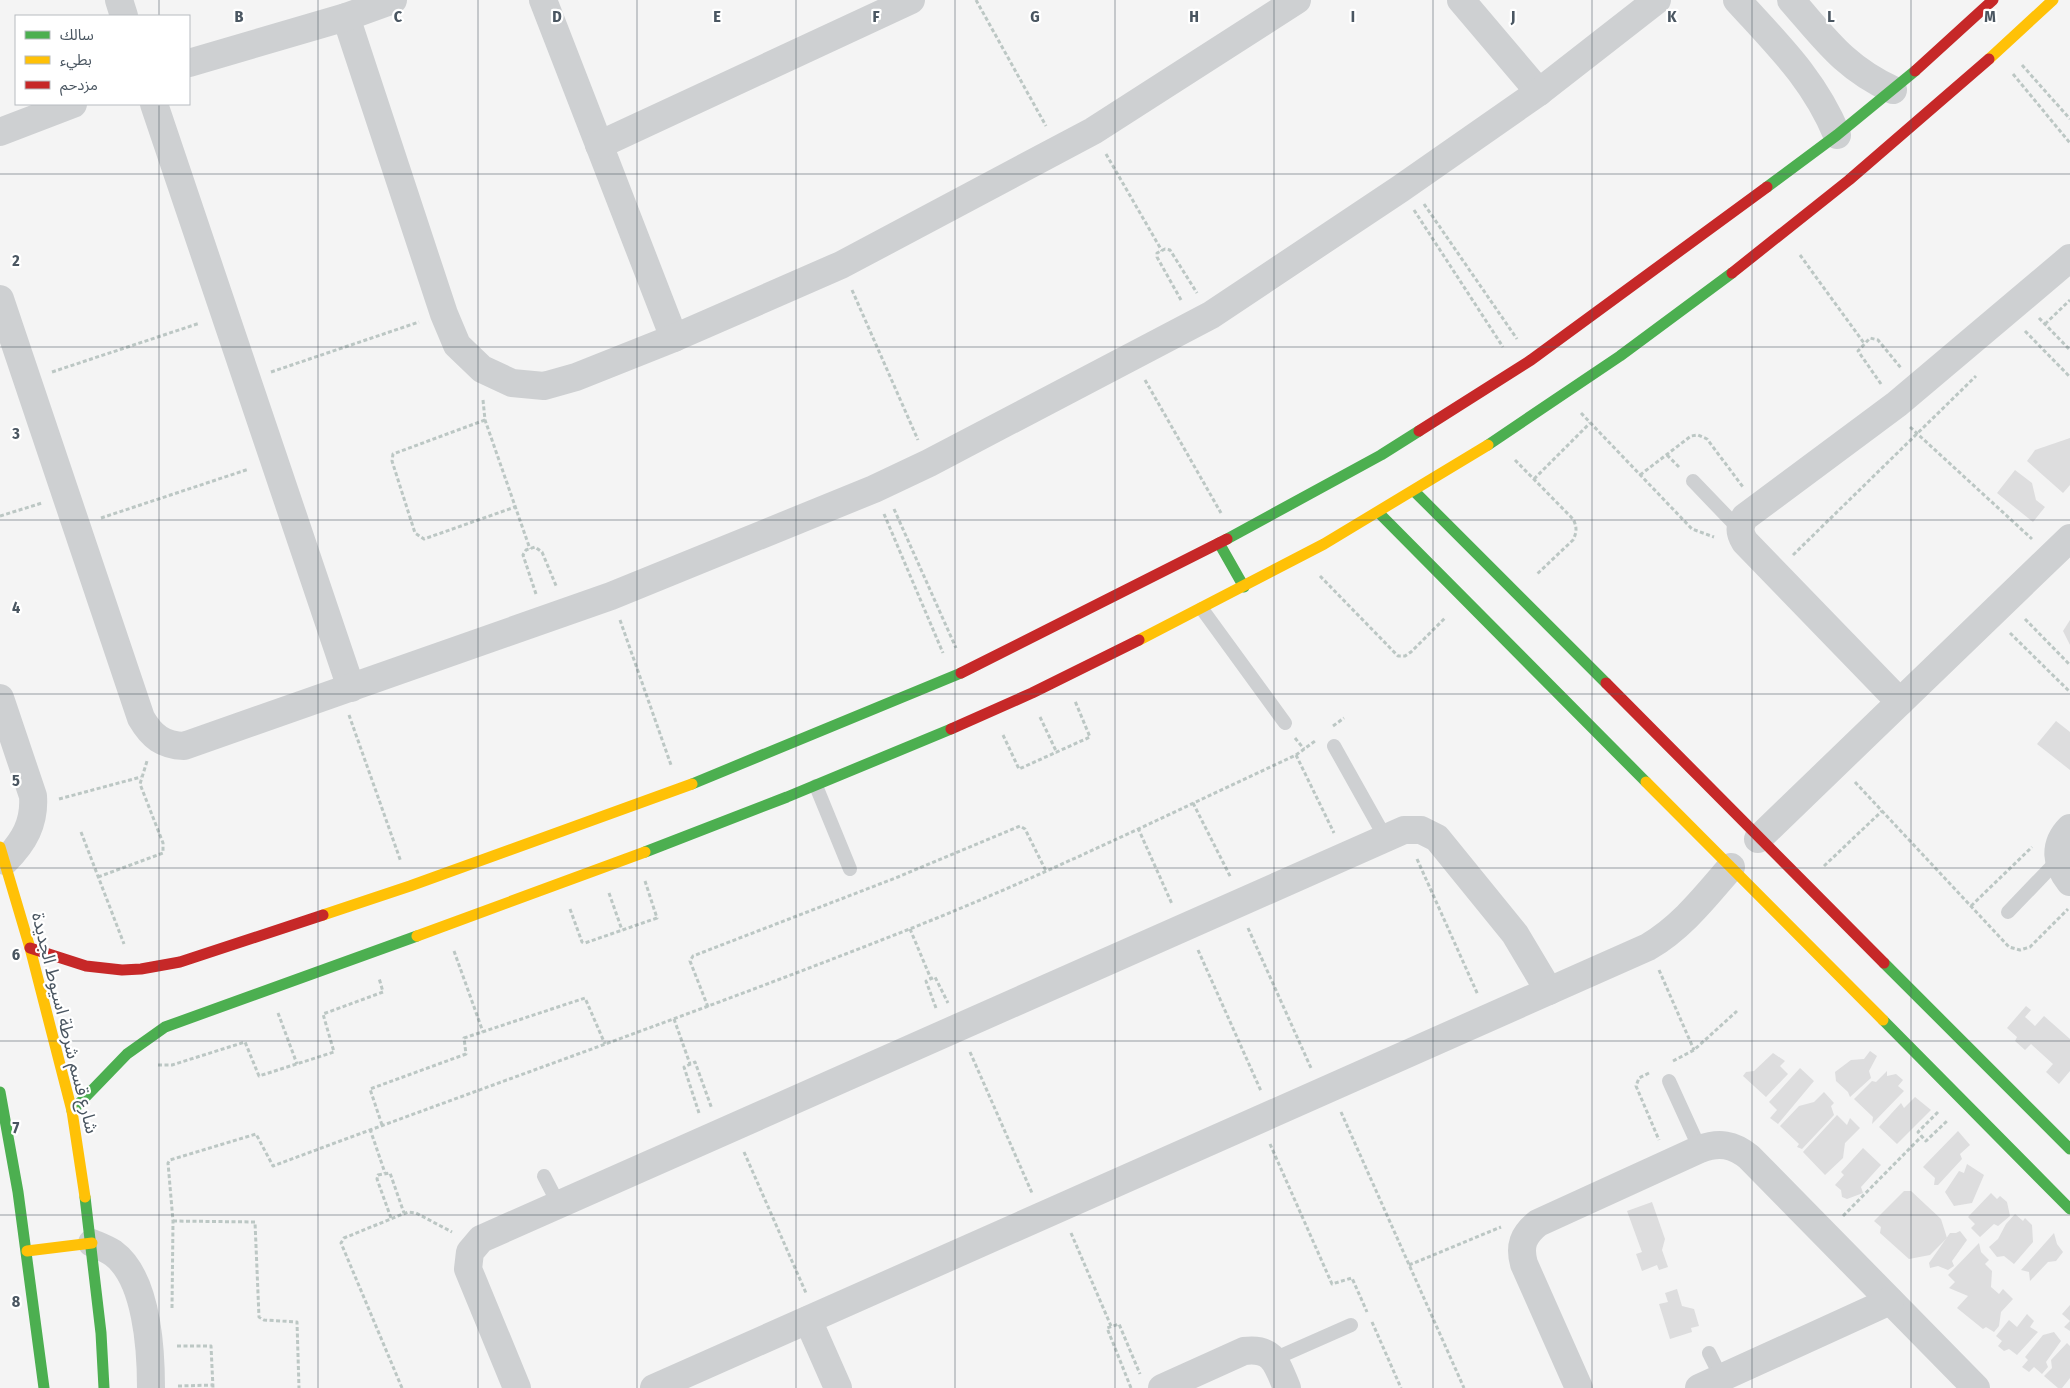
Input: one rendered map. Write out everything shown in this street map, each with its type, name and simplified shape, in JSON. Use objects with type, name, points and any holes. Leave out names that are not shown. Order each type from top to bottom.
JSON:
[{"type":"street","points":[[119,0],[124,15]]},
{"type":"street","points":[[190,64],[346,17],[393,0]]},
{"type":"street","points":[[543,0],[674,338]]},
{"type":"street","points":[[599,145],[911,0]]},
{"type":"street","points":[[346,17],[444,314],[457,345],[482,369],[512,383],[544,386],[576,377],[674,338],[841,265],[1059,151],[1297,0]]},
{"type":"street","points":[[1461,0],[1539,92]]},
{"type":"street","points":[[0,299],[142,718],[148,731],[158,740],[171,746],[184,746],[611,596],[878,487],[929,463],[1203,320],[1405,186],[1539,92],[1657,0]]},
{"type":"street","points":[[1737,0],[1812,86],[1827,109],[1838,135]]},
{"type":"street","points":[[1791,0],[1844,60],[1867,78],[1893,90]]},
{"type":"street","points":[[30,948],[70,964],[113,970],[134,970],[180,962],[410,886],[680,789],[966,671],[1234,536],[1381,455],[1531,360],[1838,135],[1893,90],[1993,0]]},
{"type":"street","points":[[72,1111],[105,1073],[133,1047],[166,1027],[636,855],[816,786],[992,712],[1065,678],[1302,557],[1379,513],[1496,440],[1564,395],[1670,320],[1784,233],[1912,128],[2053,0]]},
{"type":"street","points":[[0,132],[70,105]]},
{"type":"street","points":[[154,105],[274,461],[346,690]]},
{"type":"street","points":[[1900,702],[1775,573],[1741,533],[1745,517],[1901,400],[2070,258]]},
{"type":"street","points":[[1414,491],[1804,884],[1890,975],[2070,1149]]},
{"type":"street","points":[[1379,513],[1731,867],[1868,999],[1956,1094],[2070,1209]]},
{"type":"street","points":[[1219,543],[1244,587]]},
{"type":"street","points":[[1758,839],[2061,547]]},
{"type":"street","points":[[0,698],[34,796],[30,827],[20,846],[2,854]]},
{"type":"street","points":[[516,1388],[468,1269],[470,1252],[481,1239],[1394,834],[1421,830],[1437,838],[1515,934],[1549,991]]},
{"type":"street","name":"شارع قسم شرطة اسيوط الجديدة","points":[[2,854],[30,948],[72,1111],[92,1243],[101,1333],[104,1388]]},
{"type":"street","points":[[654,1388],[1648,947],[1674,930],[1686,919],[1731,867]]},
{"type":"street","points":[[0,1092],[27,1251],[44,1388]]},
{"type":"street","points":[[1579,1388],[1524,1264],[1521,1253],[1522,1241],[1528,1231],[1538,1223],[1700,1149],[1713,1145],[1726,1145],[1738,1149],[1825,1234],[1976,1388]]},
{"type":"street","points":[[27,1251],[92,1243],[114,1253],[130,1273],[147,1322],[151,1387]]},
{"type":"street","points":[[1716,1385],[1890,1301]]},
{"type":"street","points":[[812,1318],[838,1388]]},
{"type":"street","points":[[1152,1383],[1244,1351],[1255,1350],[1265,1352],[1274,1359],[1288,1388]]},
{"type":"lane","points":[[1693,481],[1741,533]]},
{"type":"lane","points":[[1202,609],[1285,723]]},
{"type":"lane","points":[[1334,746],[1394,834]]},
{"type":"lane","points":[[816,786],[850,869]]},
{"type":"lane","points":[[2008,912],[2065,851]]},
{"type":"lane","points":[[1669,1081],[1700,1149]]},
{"type":"lane","points":[[544,1176],[559,1205]]},
{"type":"lane","points":[[1274,1359],[1351,1325]]},
{"type":"lane","points":[[1709,1353],[1716,1385]]},
{"type":"path","points":[[976,0],[1059,151]]},
{"type":"path","points":[[2000,49],[2070,119]]},
{"type":"path","points":[[2000,49],[2070,143]]},
{"type":"path","points":[[1093,131],[1162,251]]},
{"type":"path","points":[[1405,186],[1531,360]]},
{"type":"path","points":[[1405,186],[1518,368]]},
{"type":"path","points":[[1784,233],[1864,343]]},
{"type":"path","points":[[1165,249],[1170,250],[1203,320],[1156,257],[1158,253],[1165,249]]},
{"type":"path","points":[[841,265],[929,463]]},
{"type":"path","points":[[2045,324],[2070,300]]},
{"type":"path","points":[[2014,307],[2045,324],[2070,350]]},
{"type":"path","points":[[2014,307],[2070,377]]},
{"type":"path","points":[[246,380],[444,314]]},
{"type":"path","points":[[28,380],[224,315]]},
{"type":"path","points":[[1901,400],[1858,354],[1858,349],[1870,338],[1876,338],[1917,434],[2061,547]]},
{"type":"path","points":[[1132,357],[1234,536]]},
{"type":"path","points":[[482,369],[485,420],[530,549]]},
{"type":"path","points":[[1775,573],[1981,371]]},
{"type":"path","points":[[1564,395],[1692,530],[1716,538],[1741,533]]},
{"type":"path","points":[[485,420],[393,454],[392,461],[415,533],[424,539],[515,507]]},
{"type":"path","points":[[1534,479],[1590,423]]},
{"type":"path","points":[[1496,440],[1573,519],[1577,534],[1516,594]]},
{"type":"path","points":[[77,526],[274,461]]},
{"type":"path","points":[[878,487],[966,671]]},
{"type":"path","points":[[878,487],[953,676]]},
{"type":"path","points":[[0,516],[66,496]]},
{"type":"path","points":[[538,548],[542,552],[556,616],[523,556],[530,549],[538,548]]},
{"type":"path","points":[[1302,557],[1398,656],[1405,656],[1411,652],[1464,599]]},
{"type":"path","points":[[611,596],[680,789]]},
{"type":"path","points":[[1998,607],[2070,665]]},
{"type":"path","points":[[1998,607],[2070,692]]},
{"type":"path","points":[[992,712],[1019,769],[1057,753],[1091,736],[1065,678]]},
{"type":"path","points":[[346,690],[410,886]]},
{"type":"path","points":[[1030,694],[1057,753]]},
{"type":"path","points":[[1332,727],[1344,718]]},
{"type":"path","points":[[172,1318],[173,1221],[168,1163],[170,1160],[256,1134],[273,1166],[708,1007],[910,929],[1046,871],[1296,755],[1318,738]]},
{"type":"path","points":[[98,877],[159,856],[162,852],[163,843],[140,784],[141,777],[158,740]]},
{"type":"path","points":[[1296,755],[1345,855]]},
{"type":"path","points":[[1837,763],[2009,947],[2020,950],[2030,947],[2070,907]]},
{"type":"path","points":[[34,806],[141,777]]},
{"type":"path","points":[[1193,803],[1326,1090],[1410,1265],[1464,1388]]},
{"type":"path","points":[[1804,884],[1882,811]]},
{"type":"path","points":[[708,1007],[690,961],[693,956],[898,877],[1020,826],[1026,829],[1046,871]]},
{"type":"path","points":[[1138,828],[1185,927],[1266,1117],[1332,1284],[1352,1278],[1401,1388]]},
{"type":"path","points":[[81,832],[134,970]]},
{"type":"path","points":[[1971,906],[2041,838],[2052,833],[2065,851]]},
{"type":"path","points":[[1394,834],[1488,1018]]},
{"type":"path","points":[[560,882],[582,942],[585,944],[658,916],[636,855]]},
{"type":"path","points":[[600,868],[622,930]]},
{"type":"path","points":[[444,925],[483,1032]]},
{"type":"path","points":[[910,929],[931,979]]},
{"type":"path","points":[[1648,947],[1694,1050]]},
{"type":"path","points":[[133,1047],[150,1061],[164,1066],[245,1042],[259,1076],[334,1051],[324,1013],[383,992],[369,952]]},
{"type":"path","points":[[953,1030],[936,977],[926,982],[1111,1326]]},
{"type":"path","points":[[269,989],[297,1064]]},
{"type":"path","points":[[382,1125],[370,1089],[466,1054],[463,1038],[586,998],[605,1044]]},
{"type":"path","points":[[674,1019],[690,1064]]},
{"type":"path","points":[[720,1134],[696,1063],[690,1064],[684,1067],[720,1134],[812,1318]]},
{"type":"path","points":[[1956,1094],[1919,1131],[1922,1136],[1927,1141],[1965,1103]]},
{"type":"path","points":[[370,1130],[385,1173]]},
{"type":"path","points":[[1825,1234],[1922,1136]]},
{"type":"path","points":[[391,1218],[377,1179],[378,1175],[390,1173],[404,1213]]},
{"type":"path","points":[[402,1388],[341,1243],[344,1238],[391,1218],[404,1213],[416,1213],[474,1245]]},
{"type":"path","points":[[173,1221],[256,1222],[259,1317],[264,1320],[297,1322],[299,1388]]},
{"type":"path","points":[[1410,1265],[1499,1227],[1508,1226],[1528,1231]]},
{"type":"path","points":[[1130,1388],[1107,1330],[1111,1326],[1119,1324],[1152,1383]]},
{"type":"path","points":[[150,1347],[211,1346],[213,1386],[151,1387]]},
{"type":"building","points":[[2070,438],[2070,485],[2063,493],[2027,461],[2035,450]]},
{"type":"building","points":[[2015,470],[2032,483],[2036,500],[2045,507],[2033,522],[1997,493]]},
{"type":"building","points":[[2070,620],[2070,645],[2063,631]]},
{"type":"building","points":[[2056,721],[2070,732],[2070,770],[2037,744]]},
{"type":"building","points":[[2026,1006],[2031,1010],[2025,1017],[2035,1026],[2044,1016],[2070,1039],[2070,1071],[2059,1084],[2046,1072],[2053,1064],[2031,1044],[2025,1050],[2015,1041],[2017,1037],[2007,1028]]},
{"type":"building","points":[[1870,1051],[1877,1056],[1869,1071],[1871,1078],[1850,1097],[1848,1092],[1836,1081],[1835,1072],[1851,1060],[1864,1059]]},
{"type":"building","points":[[1773,1053],[1785,1061],[1780,1066],[1788,1074],[1766,1097],[1743,1076],[1746,1072],[1754,1071]]},
{"type":"building","points":[[1800,1068],[1814,1081],[1778,1124],[1770,1118],[1777,1110],[1769,1102]]},
{"type":"building","points":[[1887,1071],[1887,1076],[1896,1074],[1903,1080],[1898,1086],[1904,1091],[1872,1124],[1873,1117],[1854,1099],[1872,1081],[1876,1082]]},
{"type":"building","points":[[1824,1092],[1834,1103],[1831,1106],[1834,1115],[1802,1149],[1797,1147],[1799,1144],[1780,1126],[1799,1106],[1814,1102]]},
{"type":"building","points":[[1915,1097],[1931,1110],[1897,1144],[1879,1127],[1901,1103],[1904,1108]]},
{"type":"building","points":[[1837,1115],[1847,1125],[1850,1118],[1860,1128],[1845,1143],[1843,1158],[1825,1175],[1803,1152]]},
{"type":"building","points":[[1958,1131],[1970,1145],[1960,1154],[1962,1159],[1938,1185],[1934,1185],[1935,1178],[1923,1167]]},
{"type":"building","points":[[1863,1148],[1881,1165],[1861,1187],[1863,1193],[1847,1199],[1842,1197],[1841,1190],[1835,1185],[1844,1175],[1841,1172]]},
{"type":"building","points":[[1967,1164],[1984,1175],[1972,1203],[1954,1206],[1945,1192],[1959,1171],[1964,1173]]},
{"type":"building","points":[[1904,1191],[1911,1191],[1941,1219],[1947,1238],[1930,1255],[1909,1259],[1880,1233],[1881,1227],[1874,1221]]},
{"type":"building","points":[[1991,1193],[1997,1199],[2000,1196],[2007,1202],[2010,1216],[1998,1226],[1994,1224],[1980,1237],[1971,1228],[1975,1224],[1968,1217]]},
{"type":"building","points":[[1652,1202],[1665,1239],[1662,1250],[1668,1267],[1659,1270],[1657,1265],[1642,1271],[1636,1254],[1642,1252],[1627,1211]]},
{"type":"building","points":[[2015,1214],[2023,1221],[2025,1218],[2032,1225],[2033,1242],[2014,1264],[2004,1256],[1997,1257],[1989,1247],[1998,1239],[2006,1224]]},
{"type":"building","points":[[1960,1231],[1967,1240],[1952,1261],[1954,1266],[1948,1270],[1938,1266],[1930,1268],[1929,1263],[1950,1233]]},
{"type":"building","points":[[2054,1233],[2057,1244],[2063,1252],[2056,1261],[2048,1262],[2030,1281],[2029,1272],[2021,1270]]},
{"type":"building","points":[[1979,1243],[1981,1252],[1989,1260],[1985,1264],[1992,1271],[1991,1287],[1999,1294],[2003,1289],[2013,1299],[2001,1312],[1999,1326],[1994,1332],[1986,1327],[1983,1329],[1957,1308],[1968,1296],[1949,1288],[1955,1282],[1948,1275]]},
{"type":"building","points":[[1677,1289],[1682,1306],[1694,1309],[1699,1326],[1691,1328],[1692,1332],[1670,1339],[1659,1304],[1668,1302],[1665,1293]]},
{"type":"building","points":[[2070,1305],[2070,1321],[2062,1314]]},
{"type":"building","points":[[2027,1314],[2034,1321],[2030,1327],[2038,1332],[2017,1355],[2009,1349],[2004,1351],[1998,1346],[2002,1341],[1996,1336],[2009,1320],[2017,1327]]},
{"type":"building","points":[[2070,1321],[2070,1331],[2064,1327]]},
{"type":"building","points":[[2054,1332],[2061,1341],[2046,1362],[2048,1367],[2042,1374],[2034,1367],[2029,1372],[2022,1367],[2028,1360],[2025,1357],[2043,1335]]},
{"type":"building","points":[[2067,1343],[2070,1346],[2070,1378],[2062,1388],[2058,1388],[2044,1376],[2052,1368],[2051,1360]]},
{"type":"traffic: fast","points":[[1767,187],[1837,135],[1915,71]]},
{"type":"traffic: fast","points":[[1488,445],[1620,356],[1732,273]]},
{"type":"traffic: fast","points":[[1227,539],[1381,455],[1419,431]]},
{"type":"traffic: fast","points":[[1414,491],[1606,683]]},
{"type":"traffic: fast","points":[[1379,513],[1646,782]]},
{"type":"traffic: fast","points":[[1219,543],[1244,587]]},
{"type":"traffic: fast","points":[[692,784],[961,673]]},
{"type":"traffic: fast","points":[[645,852],[787,797],[951,729]]},
{"type":"traffic: fast","points":[[72,1111],[127,1054],[165,1027],[417,936]]},
{"type":"traffic: fast","points":[[1884,963],[2070,1149]]},
{"type":"traffic: fast","points":[[1883,1020],[2070,1209]]},
{"type":"traffic: fast","points":[[0,1092],[18,1192],[44,1388]]},
{"type":"traffic: fast","points":[[85,1197],[101,1333],[104,1388]]},
{"type":"traffic: slow","points":[[1989,59],[2053,0]]},
{"type":"traffic: slow","points":[[1139,640],[1324,544],[1488,445]]},
{"type":"traffic: slow","points":[[1646,782],[1883,1020]]},
{"type":"traffic: slow","points":[[323,915],[410,886],[692,784]]},
{"type":"traffic: slow","points":[[0,847],[30,948],[72,1111],[85,1197]]},
{"type":"traffic: slow","points":[[417,936],[645,852]]},
{"type":"traffic: slow","points":[[27,1251],[92,1243]]},
{"type":"traffic: jam","points":[[1915,71],[1993,0]]},
{"type":"traffic: jam","points":[[1732,273],[1849,180],[1989,59]]},
{"type":"traffic: jam","points":[[1419,431],[1531,360],[1767,187]]},
{"type":"traffic: jam","points":[[961,673],[1227,539]]},
{"type":"traffic: jam","points":[[951,729],[1032,693],[1139,640]]},
{"type":"traffic: jam","points":[[1606,683],[1884,963]]},
{"type":"traffic: jam","points":[[30,948],[86,966],[122,970],[141,969],[180,962],[323,915]]}]
